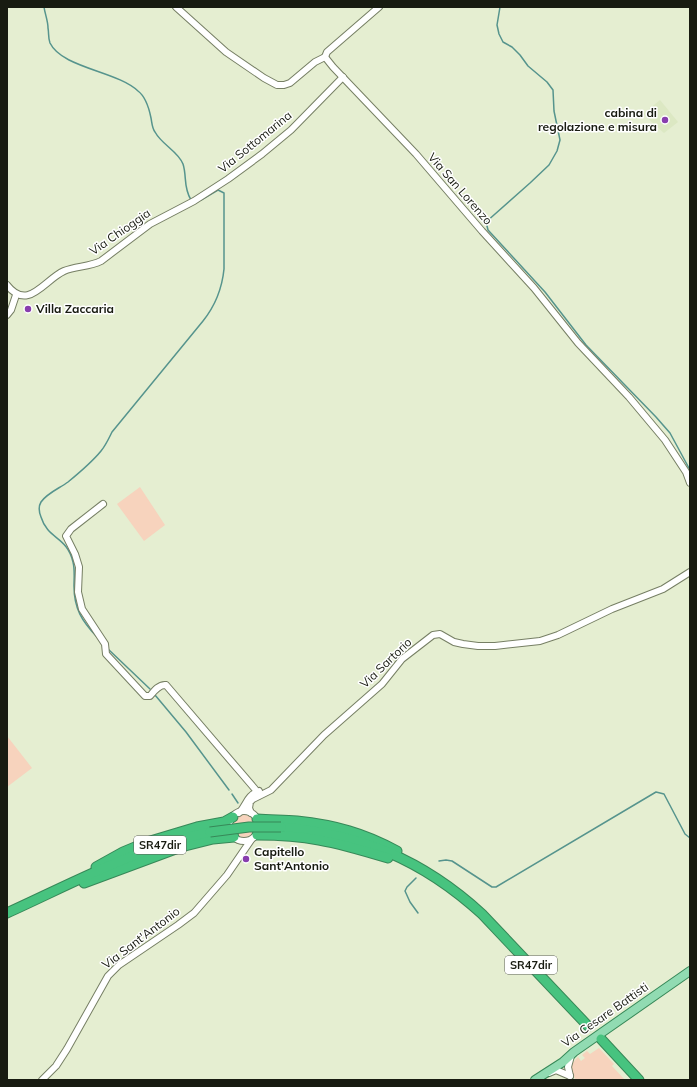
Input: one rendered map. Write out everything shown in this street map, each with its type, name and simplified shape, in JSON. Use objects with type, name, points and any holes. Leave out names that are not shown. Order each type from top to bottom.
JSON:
[{"type":"highway","points":[[45,896],[136,846],[182,831],[227,821],[236,815]]},
{"type":"highway","points":[[254,816],[312,823],[362,834],[385,844],[424,866],[447,885]]},
{"type":"highway","name":"SR47dir","points":[[7,912],[96,872],[162,845],[210,832],[249,827],[282,827],[319,832],[368,844],[412,864],[447,885],[472,905],[493,925],[588,1026]]},
{"type":"highway","points":[[45,896],[96,879],[181,847],[217,838],[235,838]]},
{"type":"highway","points":[[254,838],[306,838],[347,846],[389,858],[447,885]]},
{"type":"highway","points":[[601,1039],[638,1080]]},
{"type":"main road","name":"Via Cesare Battisti","points":[[536,1080],[690,972]]},
{"type":"street","points":[[176,7],[226,52],[277,85],[290,83],[315,62],[326,57],[327,52],[379,7]]},
{"type":"street","name":"Via San Lorenzo","points":[[326,57],[416,154],[482,231],[534,288],[578,343],[629,397],[661,435],[686,472],[690,483]]},
{"type":"street","name":"Via Sottomarina","points":[[191,203],[228,179],[277,142],[291,130],[343,77]]},
{"type":"street","name":"Via Chioggia","points":[[16,295],[24,296],[33,294],[66,270],[92,265],[101,261],[150,224],[191,203]]},
{"type":"street","points":[[7,285],[16,295],[7,315]]},
{"type":"street","points":[[104,504],[71,529],[66,536],[76,554],[79,567],[78,592],[82,609],[106,644],[106,654],[145,696],[150,696],[162,684],[166,685],[257,794],[250,802],[249,808],[259,827],[254,838],[243,841],[235,838]]},
{"type":"street","name":"Via Sartorio","points":[[236,815],[242,809],[250,796],[277,784],[324,735],[382,684],[402,659],[433,635],[440,634],[454,642],[478,646],[495,646],[540,641],[558,635],[612,609],[657,592],[690,572]]},
{"type":"street","points":[[241,854],[240,846],[230,830],[229,825],[236,815],[245,812],[254,816]]},
{"type":"street","name":"Via Sant'Antonio","points":[[42,1080],[56,1066],[67,1050],[108,976],[119,965],[194,913],[227,875],[254,838]]},
{"type":"street","points":[[572,1078],[568,1064],[574,1052]]},
{"type":"street","points":[[561,1063],[572,1078]]},
{"type":"street","points":[[544,1074],[556,1070],[572,1078]]},
{"type":"shaded area","points":[[660,100],[678,122],[664,133],[643,114]]},
{"type":"shaded area","points":[[140,487],[165,525],[144,541],[117,504]]},
{"type":"shaded area","points":[[7,736],[32,768],[7,787]]},
{"type":"shaded area","points":[[244,815],[252,818],[255,826],[252,834],[244,837],[236,834],[233,826],[236,818]]},
{"type":"shaded area","points":[[599,1048],[614,1064],[612,1066],[625,1080],[576,1080],[571,1068],[573,1063],[578,1057],[581,1061],[585,1058],[582,1055],[587,1051],[590,1054]]},
{"type":"waterway","points":[[44,7],[48,23],[49,41],[56,51],[78,64],[129,84],[143,96],[148,107],[154,130],[158,137],[181,159],[184,168],[187,191],[191,200]]},
{"type":"waterway","points":[[500,7],[497,25],[503,42],[512,47],[528,66],[547,82],[553,90],[554,111],[560,140],[557,151],[549,165],[486,222],[488,230],[545,292],[586,345],[670,433],[690,470]]},
{"type":"waterway","points":[[97,637],[87,626],[77,608],[74,594],[74,565],[70,554],[62,542],[48,530],[44,524],[39,506],[47,496],[68,482],[97,455],[112,432],[203,321],[211,309],[220,290],[224,269],[224,193],[218,190],[201,200]]},
{"type":"waterway","points":[[108,649],[150,689]]},
{"type":"waterway","points":[[155,695],[186,732],[229,790]]},
{"type":"waterway","points":[[439,861],[452,861],[492,887],[496,887],[656,792],[664,794],[685,834],[690,838]]},
{"type":"waterway","points":[[232,794],[238,803]]},
{"type":"waterway","points":[[416,878],[405,891],[410,902],[418,913]]},
{"type":"place","name":"cabina di regolazione e misura","points":[[665,120]]},
{"type":"place","name":"Villa Zaccaria","points":[[28,309]]},
{"type":"place","name":"Capitello Sant'Antonio","points":[[246,859]]}]
